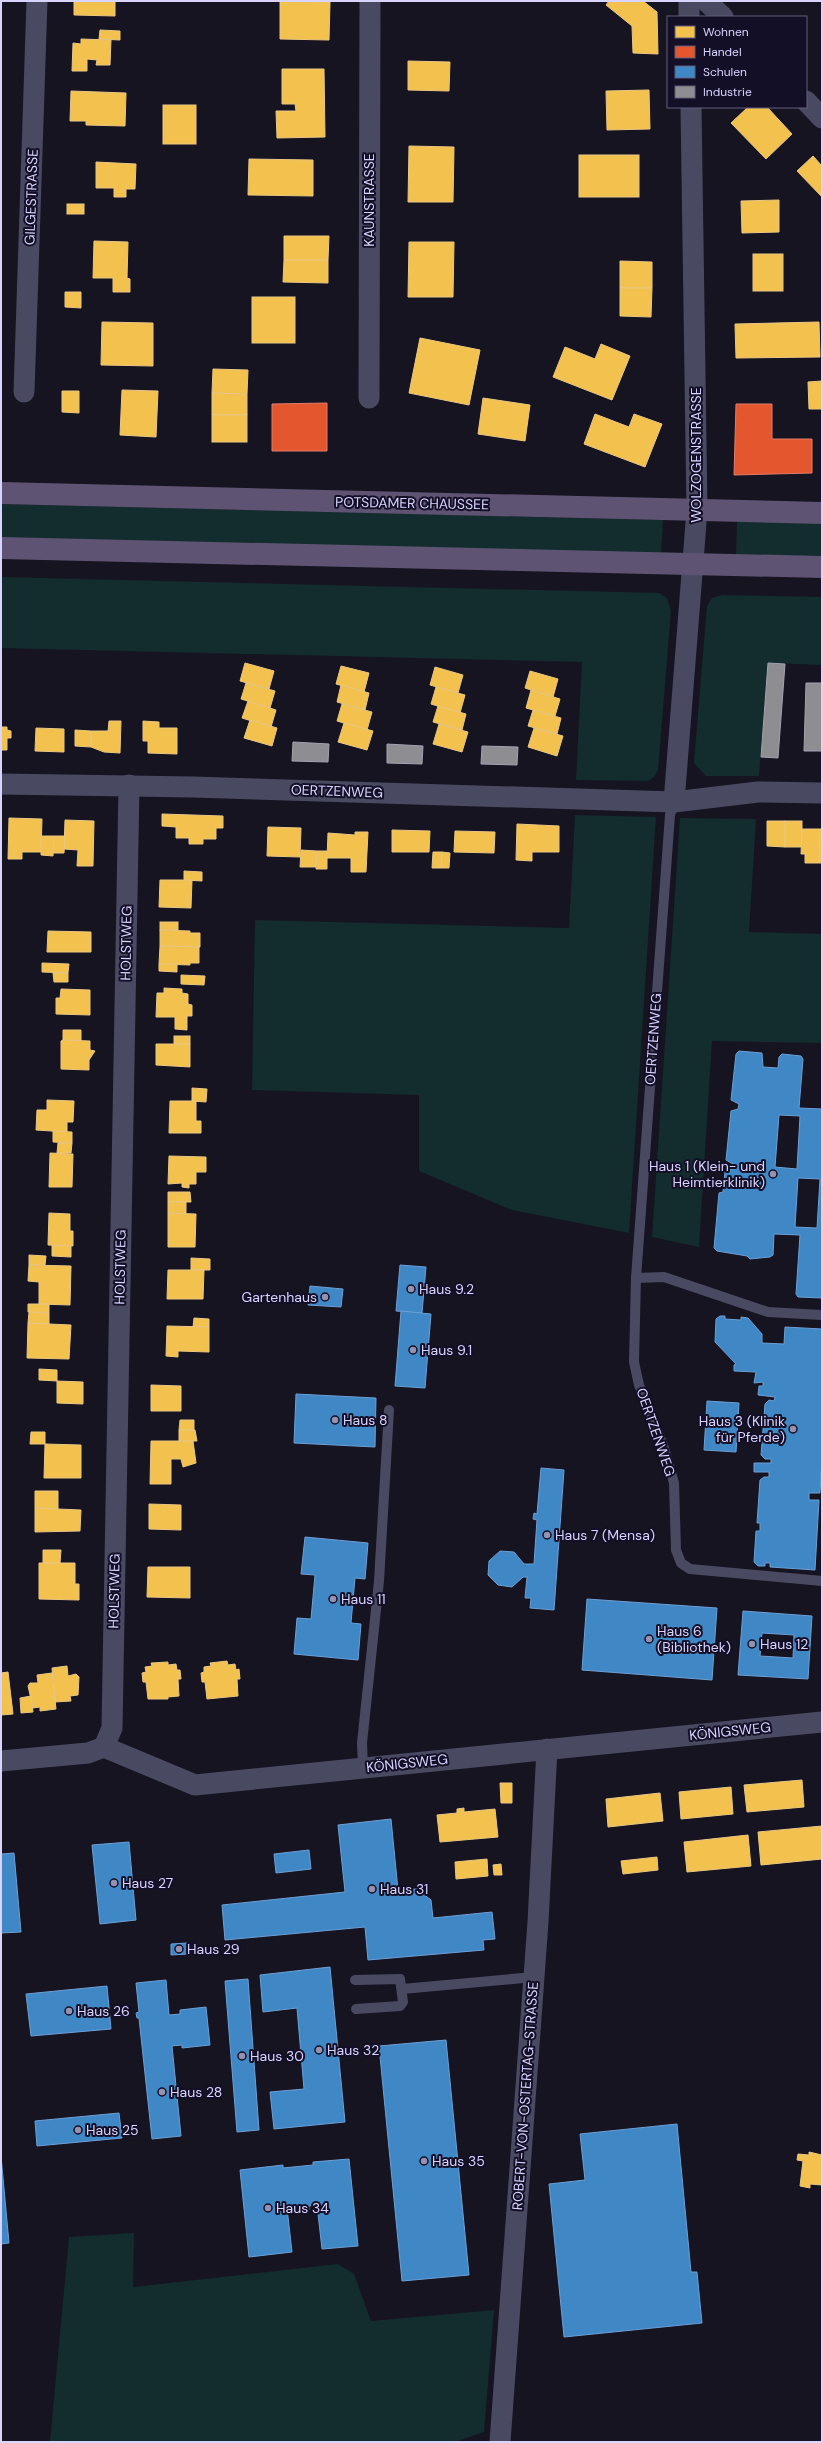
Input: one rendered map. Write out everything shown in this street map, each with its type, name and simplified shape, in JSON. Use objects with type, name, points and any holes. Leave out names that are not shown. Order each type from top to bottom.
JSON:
[{"type":"main road","name":"POTSDAMER CHAUSSEE","points":[[1,493],[822,513]]},
{"type":"main road","points":[[1,548],[822,568]]},
{"type":"street","name":"GILGESTRASSE","points":[[24,392],[37,1]]},
{"type":"street","name":"KAUNSTRASSE","points":[[369,398],[370,1]]},
{"type":"street","points":[[689,1],[689,16]]},
{"type":"street","points":[[706,1],[722,16]]},
{"type":"street","points":[[807,102],[822,118]]},
{"type":"street","name":"WOLZOGENSTRASSE","points":[[674,802],[697,510],[691,108]]},
{"type":"street","name":"OERTZENWEG","points":[[1,784],[129,785],[674,802],[758,792],[822,793]]},
{"type":"street","name":"HOLSTWEG","points":[[104,1747],[112,1728],[129,785]]},
{"type":"street","name":"KÖNIGSWEG","points":[[104,1747],[195,1785],[822,1722]]},
{"type":"street","points":[[1,1761],[88,1753],[104,1747]]},
{"type":"street","name":"ROBERT-VON-OSTERTAG-STRASSE","points":[[500,2442],[534,1977],[547,1749]]},
{"type":"lane","name":"OERTZENWEG","points":[[674,802],[670,814],[668,838],[636,1278],[634,1362],[639,1385],[664,1448],[674,1483],[677,1510],[676,1550],[681,1563],[690,1569],[822,1581]]},
{"type":"lane","points":[[636,1278],[664,1277],[768,1312],[822,1315]]},
{"type":"lane","points":[[363,1768],[362,1743],[379,1581],[389,1410]]},
{"type":"lane","points":[[402,1989],[534,1977]]},
{"type":"lane","points":[[355,1980],[397,1978],[401,1981],[403,2002],[400,2006],[356,2009]]},
{"type":"green space","points":[[1,504],[663,520],[661,554],[1,538]]},
{"type":"green space","points":[[737,520],[822,522],[822,558],[736,556]]},
{"type":"green space","points":[[1,577],[659,593],[667,598],[671,611],[658,770],[654,777],[648,781],[576,780],[582,662],[1,648]]},
{"type":"green space","points":[[722,595],[822,597],[822,665],[768,663],[759,776],[706,776],[694,763],[707,606],[712,598]]},
{"type":"green space","points":[[575,815],[656,817],[629,1233],[512,1210],[419,1171],[419,1095],[252,1090],[255,920],[569,928]]},
{"type":"green space","points":[[680,818],[756,819],[749,932],[822,934],[822,1043],[712,1041],[699,1247],[652,1237]]},
{"type":"green space","points":[[134,2233],[133,2287],[338,2264],[354,2274],[371,2321],[494,2310],[484,2432],[455,2442],[50,2442],[69,2237]]},
{"type":"building: Wohnen","points":[[74,1],[115,1],[115,16],[74,15]]},
{"type":"building: Wohnen","points":[[280,1],[330,2],[329,40],[280,39]]},
{"type":"building: Wohnen","points":[[609,1],[643,1],[657,12],[658,54],[633,53],[632,26],[606,5]]},
{"type":"building: Wohnen","points":[[100,30],[120,31],[120,40],[99,39]]},
{"type":"building: Wohnen","points":[[81,39],[111,40],[110,65],[96,65],[97,60],[87,59],[87,71],[72,71],[73,43],[81,44]]},
{"type":"building: Wohnen","points":[[408,61],[450,62],[449,91],[408,90]]},
{"type":"building: Wohnen","points":[[282,69],[324,69],[325,137],[277,138],[276,111],[296,111],[295,104],[282,104]]},
{"type":"building: Wohnen","points":[[649,90],[650,129],[607,130],[606,91]]},
{"type":"building: Wohnen","points":[[71,91],[126,93],[125,126],[86,125],[86,121],[70,121]]},
{"type":"building: Wohnen","points":[[163,105],[196,105],[196,144],[163,144]]},
{"type":"building: Wohnen","points":[[747,108],[768,108],[792,134],[766,159],[731,123]]},
{"type":"building: Wohnen","points":[[409,146],[454,147],[453,202],[408,202]]},
{"type":"building: Wohnen","points":[[579,155],[639,155],[639,197],[579,197]]},
{"type":"building: Wohnen","points":[[813,156],[822,166],[822,197],[797,171]]},
{"type":"building: Wohnen","points":[[249,159],[313,160],[313,196],[248,195]]},
{"type":"building: Wohnen","points":[[96,162],[136,164],[135,189],[126,189],[126,197],[114,197],[114,188],[96,188]]},
{"type":"building: Wohnen","points":[[779,200],[779,232],[742,233],[741,201]]},
{"type":"building: Wohnen","points":[[67,204],[84,204],[84,214],[67,214]]},
{"type":"building: Wohnen","points":[[284,236],[329,236],[328,260],[284,260]]},
{"type":"building: Wohnen","points":[[94,241],[128,242],[127,278],[130,279],[130,292],[113,292],[113,278],[93,278]]},
{"type":"building: Wohnen","points":[[409,242],[454,242],[453,297],[408,297]]},
{"type":"building: Wohnen","points":[[753,254],[783,254],[783,291],[753,291]]},
{"type":"building: Wohnen","points":[[284,260],[328,260],[328,283],[283,282]]},
{"type":"building: Wohnen","points":[[620,261],[652,262],[652,288],[620,288]]},
{"type":"building: Wohnen","points":[[620,288],[652,288],[651,317],[620,316]]},
{"type":"building: Wohnen","points":[[65,292],[81,292],[81,308],[65,307]]},
{"type":"building: Wohnen","points":[[252,297],[295,297],[295,343],[252,343]]},
{"type":"building: Wohnen","points":[[102,322],[153,323],[153,366],[101,365]]},
{"type":"building: Wohnen","points":[[819,322],[820,357],[736,358],[735,324]]},
{"type":"building: Wohnen","points":[[420,338],[480,350],[469,405],[409,393]]},
{"type":"building: Wohnen","points":[[601,344],[630,356],[612,400],[553,377],[565,347],[595,359]]},
{"type":"building: Wohnen","points":[[213,369],[248,370],[247,394],[212,393]]},
{"type":"building: Wohnen","points":[[822,381],[822,409],[809,409],[808,382]]},
{"type":"building: Wohnen","points":[[122,390],[158,391],[156,437],[120,435]]},
{"type":"building: Wohnen","points":[[62,391],[79,391],[79,413],[62,412]]},
{"type":"building: Wohnen","points":[[212,393],[247,394],[247,415],[212,415]]},
{"type":"building: Wohnen","points":[[483,398],[530,405],[525,441],[478,434]]},
{"type":"building: Wohnen","points":[[595,414],[629,427],[634,414],[662,424],[645,467],[584,444]]},
{"type":"building: Wohnen","points":[[212,415],[247,415],[247,442],[212,442]]},
{"type":"building: Wohnen","points":[[245,663],[274,671],[269,689],[240,681]]},
{"type":"building: Wohnen","points":[[341,666],[369,673],[364,692],[336,684]]},
{"type":"building: Wohnen","points":[[435,667],[463,675],[458,693],[430,685]]},
{"type":"building: Wohnen","points":[[530,671],[558,679],[553,697],[525,688]]},
{"type":"building: Wohnen","points":[[246,683],[275,691],[270,708],[241,699]]},
{"type":"building: Wohnen","points":[[341,685],[369,693],[365,710],[337,702]]},
{"type":"building: Wohnen","points":[[436,687],[465,695],[460,713],[431,704]]},
{"type":"building: Wohnen","points":[[531,690],[560,699],[555,716],[526,708]]},
{"type":"building: Wohnen","points":[[248,701],[276,710],[271,727],[242,718]]},
{"type":"building: Wohnen","points":[[342,704],[372,712],[367,730],[337,721]]},
{"type":"building: Wohnen","points":[[438,706],[466,714],[462,730],[433,722]]},
{"type":"building: Wohnen","points":[[533,710],[561,718],[557,734],[528,726]]},
{"type":"building: Wohnen","points":[[250,720],[277,728],[272,746],[244,738]]},
{"type":"building: Wohnen","points":[[109,721],[121,721],[120,753],[104,752],[91,747],[91,731],[108,731]]},
{"type":"building: Wohnen","points":[[143,721],[159,722],[159,728],[177,728],[177,754],[148,753],[148,741],[143,741]]},
{"type":"building: Wohnen","points":[[344,723],[373,731],[367,750],[338,742]]},
{"type":"building: Wohnen","points":[[439,724],[468,732],[462,752],[433,744]]},
{"type":"building: Wohnen","points":[[1,727],[7,727],[7,730],[11,731],[11,738],[7,738],[7,750],[1,750]]},
{"type":"building: Wohnen","points":[[36,728],[64,729],[64,752],[35,751]]},
{"type":"building: Wohnen","points":[[534,728],[563,736],[557,756],[528,747]]},
{"type":"building: Wohnen","points":[[75,730],[91,731],[91,747],[75,746]]},
{"type":"building: Wohnen","points":[[162,814],[223,816],[223,828],[216,828],[216,839],[203,839],[203,844],[189,844],[189,838],[176,838],[176,827],[162,826]]},
{"type":"building: Wohnen","points":[[9,818],[42,819],[41,852],[22,852],[22,859],[8,859]]},
{"type":"building: Wohnen","points":[[65,820],[94,821],[93,866],[77,866],[78,850],[64,849]]},
{"type":"building: Wohnen","points":[[767,821],[785,821],[785,847],[767,846]]},
{"type":"building: Wohnen","points":[[785,821],[802,821],[802,847],[785,847]]},
{"type":"building: Wohnen","points":[[517,824],[559,826],[559,852],[532,852],[532,861],[516,860]]},
{"type":"building: Wohnen","points":[[268,827],[301,828],[300,857],[267,856]]},
{"type":"building: Wohnen","points":[[802,829],[820,829],[819,863],[805,863],[805,854],[801,854]]},
{"type":"building: Wohnen","points":[[820,829],[822,829],[822,863],[819,863]]},
{"type":"building: Wohnen","points":[[392,830],[430,831],[429,852],[392,852]]},
{"type":"building: Wohnen","points":[[455,831],[495,832],[494,853],[454,852]]},
{"type":"building: Wohnen","points":[[355,832],[368,832],[366,872],[351,872],[351,858],[327,858],[328,833],[355,835]]},
{"type":"building: Wohnen","points":[[41,836],[54,836],[53,856],[41,855]]},
{"type":"building: Wohnen","points":[[54,836],[65,836],[64,853],[53,853]]},
{"type":"building: Wohnen","points":[[301,850],[317,851],[316,867],[300,867]]},
{"type":"building: Wohnen","points":[[317,851],[327,851],[327,869],[316,869]]},
{"type":"building: Wohnen","points":[[433,852],[442,852],[441,868],[432,868]]},
{"type":"building: Wohnen","points":[[442,852],[450,853],[449,868],[441,868]]},
{"type":"building: Wohnen","points":[[184,871],[202,872],[202,881],[184,880]]},
{"type":"building: Wohnen","points":[[160,880],[192,880],[191,908],[159,907]]},
{"type":"building: Wohnen","points":[[160,922],[178,922],[178,930],[160,930]]},
{"type":"building: Wohnen","points":[[160,930],[190,931],[190,933],[200,933],[200,947],[160,946]]},
{"type":"building: Wohnen","points":[[48,931],[91,932],[91,952],[47,952]]},
{"type":"building: Wohnen","points":[[160,946],[199,947],[199,963],[190,963],[190,965],[159,964]]},
{"type":"building: Wohnen","points":[[42,963],[69,964],[68,973],[42,972]]},
{"type":"building: Wohnen","points":[[159,964],[177,964],[177,972],[159,971]]},
{"type":"building: Wohnen","points":[[53,973],[68,973],[68,982],[54,982]]},
{"type":"building: Wohnen","points":[[181,975],[205,976],[204,985],[181,984]]},
{"type":"building: Wohnen","points":[[164,988],[182,989],[182,993],[188,994],[188,1004],[192,1005],[192,1016],[187,1016],[187,1030],[175,1029],[175,1017],[156,1017],[157,993],[164,993]]},
{"type":"building: Wohnen","points":[[61,989],[90,990],[90,1015],[56,1014],[56,998],[60,998]]},
{"type":"building: Wohnen","points":[[63,1030],[81,1030],[81,1041],[63,1040]]},
{"type":"building: Wohnen","points":[[174,1036],[190,1036],[190,1044],[174,1044]]},
{"type":"building: Wohnen","points":[[61,1041],[90,1041],[90,1050],[95,1051],[89,1060],[89,1070],[61,1069]]},
{"type":"building: Wohnen","points":[[156,1044],[190,1044],[190,1067],[156,1065]]},
{"type":"building: Wohnen","points":[[192,1088],[207,1089],[206,1102],[192,1101]]},
{"type":"building: Wohnen","points":[[47,1100],[74,1101],[73,1122],[67,1122],[67,1132],[36,1130],[37,1110],[47,1110]]},
{"type":"building: Wohnen","points":[[170,1101],[196,1101],[196,1121],[201,1121],[201,1133],[169,1133]]},
{"type":"building: Wohnen","points":[[53,1131],[72,1132],[72,1143],[53,1142]]},
{"type":"building: Wohnen","points":[[58,1143],[72,1143],[71,1153],[57,1153]]},
{"type":"building: Wohnen","points":[[50,1153],[73,1154],[72,1187],[49,1187]]},
{"type":"building: Wohnen","points":[[169,1156],[206,1157],[206,1172],[196,1172],[196,1184],[189,1184],[189,1188],[182,1187],[182,1183],[168,1184]]},
{"type":"building: Wohnen","points":[[168,1192],[190,1192],[191,1202],[168,1202]]},
{"type":"building: Wohnen","points":[[168,1202],[186,1202],[186,1214],[168,1213]]},
{"type":"building: Wohnen","points":[[49,1213],[70,1214],[70,1231],[73,1231],[73,1246],[48,1245]]},
{"type":"building: Wohnen","points":[[168,1213],[196,1214],[195,1247],[168,1247]]},
{"type":"building: Wohnen","points":[[52,1245],[71,1246],[71,1257],[52,1256]]},
{"type":"building: Wohnen","points":[[29,1255],[46,1256],[45,1265],[29,1265]]},
{"type":"building: Wohnen","points":[[191,1258],[210,1259],[210,1270],[191,1270]]},
{"type":"building: Wohnen","points":[[29,1265],[71,1266],[70,1305],[39,1304],[39,1282],[28,1281]]},
{"type":"building: Wohnen","points":[[168,1270],[204,1270],[203,1299],[167,1299]]},
{"type":"building: Wohnen","points":[[28,1304],[49,1304],[49,1313],[28,1312]]},
{"type":"building: Wohnen","points":[[29,1312],[49,1313],[49,1324],[28,1323]]},
{"type":"building: Wohnen","points":[[194,1318],[209,1319],[209,1327],[193,1327]]},
{"type":"building: Wohnen","points":[[28,1323],[71,1325],[69,1359],[27,1358]]},
{"type":"building: Wohnen","points":[[167,1326],[209,1327],[209,1352],[178,1351],[178,1357],[166,1356]]},
{"type":"building: Wohnen","points":[[39,1369],[57,1370],[57,1381],[39,1380]]},
{"type":"building: Wohnen","points":[[57,1381],[83,1382],[83,1404],[57,1403]]},
{"type":"building: Wohnen","points":[[151,1385],[181,1386],[181,1411],[151,1411]]},
{"type":"building: Wohnen","points":[[180,1420],[194,1420],[194,1430],[179,1430]]},
{"type":"building: Wohnen","points":[[179,1430],[195,1430],[197,1441],[179,1441]]},
{"type":"building: Wohnen","points":[[31,1432],[45,1432],[45,1444],[30,1444]]},
{"type":"building: Wohnen","points":[[151,1441],[193,1441],[196,1463],[183,1467],[181,1459],[171,1459],[171,1484],[150,1484]]},
{"type":"building: Wohnen","points":[[45,1444],[81,1445],[81,1478],[44,1478]]},
{"type":"building: Wohnen","points":[[35,1491],[58,1491],[58,1509],[35,1508]]},
{"type":"building: Wohnen","points":[[149,1504],[181,1505],[181,1530],[149,1529]]},
{"type":"building: Wohnen","points":[[35,1508],[81,1510],[80,1531],[35,1532]]},
{"type":"building: Wohnen","points":[[43,1550],[61,1550],[60,1563],[43,1563]]},
{"type":"building: Wohnen","points":[[39,1563],[75,1563],[75,1584],[79,1584],[79,1600],[39,1599]]},
{"type":"building: Wohnen","points":[[148,1567],[190,1567],[190,1598],[147,1597]]},
{"type":"building: Wohnen","points":[[227,1661],[228,1665],[235,1664],[236,1670],[239,1669],[240,1679],[237,1679],[238,1696],[207,1699],[205,1682],[202,1682],[201,1673],[204,1672],[204,1667],[211,1666],[210,1663]]},
{"type":"building: Wohnen","points":[[168,1662],[168,1665],[176,1664],[177,1670],[180,1670],[181,1679],[178,1679],[179,1696],[168,1697],[168,1699],[148,1699],[146,1682],[143,1682],[142,1673],[146,1672],[145,1667],[152,1666],[151,1663]]},
{"type":"building: Wohnen","points":[[67,1666],[68,1676],[76,1674],[79,1677],[78,1695],[70,1696],[71,1701],[55,1702],[52,1668]]},
{"type":"building: Wohnen","points":[[8,1672],[13,1714],[1,1715],[1,1673]]},
{"type":"building: Wohnen","points":[[52,1673],[56,1709],[40,1711],[40,1707],[33,1708],[28,1686],[30,1683],[38,1683],[37,1675]]},
{"type":"building: Wohnen","points":[[31,1696],[33,1712],[21,1713],[20,1698]]},
{"type":"building: Wohnen","points":[[802,1780],[804,1807],[747,1812],[744,1785]]},
{"type":"building: Wohnen","points":[[500,1783],[512,1783],[512,1803],[501,1803]]},
{"type":"building: Wohnen","points":[[731,1787],[733,1814],[681,1819],[679,1792]]},
{"type":"building: Wohnen","points":[[660,1793],[663,1821],[608,1827],[606,1799]]},
{"type":"building: Wohnen","points":[[464,1808],[464,1812],[495,1809],[498,1837],[440,1842],[437,1815],[457,1813],[457,1809]]},
{"type":"building: Wohnen","points":[[822,1826],[822,1859],[761,1865],[758,1832]]},
{"type":"building: Wohnen","points":[[748,1835],[751,1866],[687,1872],[684,1842]]},
{"type":"building: Wohnen","points":[[657,1857],[658,1870],[623,1874],[621,1861]]},
{"type":"building: Wohnen","points":[[487,1859],[488,1876],[456,1879],[455,1862]]},
{"type":"building: Wohnen","points":[[501,1864],[502,1875],[494,1875],[493,1865]]},
{"type":"building: Wohnen","points":[[809,2152],[822,2155],[822,2185],[810,2184],[810,2188],[800,2186],[803,2161],[797,2160],[798,2154],[809,2155]]},
{"type":"building: Handel","points":[[327,403],[327,451],[272,451],[272,404]]},
{"type":"building: Handel","points":[[736,404],[772,404],[772,439],[812,439],[812,473],[734,475]]},
{"type":"building: Schulen","name":"Haus 1 (Klein- und Heimtierklinik)","points":[[739,1051],[762,1053],[763,1067],[778,1068],[779,1057],[782,1054],[801,1056],[803,1059],[799,1108],[822,1109],[822,1298],[798,1297],[796,1294],[800,1235],[774,1234],[773,1255],[770,1257],[750,1259],[747,1256],[717,1251],[714,1248],[719,1193],[723,1192],[725,1171],[728,1168],[733,1170],[733,1164],[726,1160],[731,1111],[738,1109],[739,1104],[731,1100],[736,1054]],"holes":[[[779,1115],[800,1116],[797,1169],[775,1167]],[[798,1178],[820,1179],[817,1228],[795,1227]]]},
{"type":"building: Schulen","name":"Haus 9.2","points":[[400,1265],[426,1267],[422,1313],[396,1311]]},
{"type":"building: Schulen","name":"Gartenhaus","points":[[310,1286],[343,1289],[341,1307],[308,1305]]},
{"type":"building: Schulen","name":"Haus 9.1","points":[[401,1311],[431,1314],[425,1388],[395,1386]]},
{"type":"building: Schulen","name":"Haus 3 (Klinik für Pferde)","points":[[720,1316],[725,1316],[725,1319],[741,1320],[741,1317],[748,1318],[762,1334],[762,1343],[784,1344],[785,1327],[822,1329],[822,1456],[820,1493],[809,1493],[809,1500],[819,1500],[815,1570],[770,1567],[770,1563],[765,1563],[765,1566],[758,1566],[754,1562],[756,1531],[760,1531],[760,1523],[757,1523],[760,1480],[764,1477],[769,1477],[769,1472],[754,1472],[754,1463],[771,1463],[771,1459],[765,1459],[761,1455],[765,1404],[769,1400],[774,1401],[775,1397],[758,1395],[759,1386],[763,1386],[763,1382],[754,1383],[756,1372],[734,1371],[734,1365],[736,1364],[715,1342],[716,1319]]},
{"type":"building: Schulen","name":"Haus 8","points":[[296,1394],[376,1398],[375,1447],[294,1443]]},
{"type":"building: Schulen","points":[[707,1401],[739,1403],[736,1452],[704,1450]]},
{"type":"building: Schulen","name":"Haus 7 (Mensa)","points":[[541,1468],[564,1470],[554,1610],[530,1608],[531,1598],[525,1598],[527,1577],[523,1577],[512,1587],[498,1585],[488,1575],[489,1561],[500,1551],[514,1552],[524,1564],[534,1564],[537,1520],[533,1519],[534,1513],[537,1514]]},
{"type":"building: Schulen","name":"Haus 11","points":[[305,1537],[368,1543],[365,1579],[355,1578],[351,1623],[361,1624],[358,1660],[294,1654],[297,1618],[311,1619],[315,1575],[301,1574]]},
{"type":"building: Schulen","name":"Haus 6 (Bibliothek)","points":[[587,1599],[717,1608],[712,1680],[582,1670]]},
{"type":"building: Schulen","name":"Haus 12","points":[[743,1611],[812,1616],[808,1679],[738,1675]],"holes":[[[762,1633],[794,1635],[793,1658],[760,1656],[761,1646],[764,1647],[764,1643],[761,1643]]]},
{"type":"building: Schulen","name":"Haus 31","points":[[391,1819],[398,1890],[417,1889],[431,1900],[433,1918],[492,1912],[495,1939],[483,1940],[484,1950],[368,1960],[365,1927],[225,1940],[222,1905],[345,1892],[338,1825]]},
{"type":"building: Schulen","name":"Haus 27","points":[[129,1842],[136,1920],[100,1924],[92,1845]]},
{"type":"building: Schulen","points":[[309,1850],[311,1869],[276,1873],[274,1854]]},
{"type":"building: Schulen","points":[[14,1853],[21,1932],[1,1933],[1,1854]]},
{"type":"building: Schulen","name":"Haus 29","points":[[187,1943],[188,1954],[171,1955],[171,1944]]},
{"type":"building: Schulen","name":"Haus 32","points":[[330,1967],[345,2122],[274,2129],[270,2092],[304,2089],[297,2008],[263,2012],[260,1975]]},
{"type":"building: Schulen","name":"Haus 30","points":[[248,1979],[259,2130],[237,2132],[225,1981]]},
{"type":"building: Schulen","name":"Haus 28","points":[[166,1980],[169,2015],[180,2014],[180,2010],[206,2007],[210,2045],[182,2048],[182,2045],[172,2046],[181,2136],[152,2139],[139,2018],[137,2018],[136,2013],[139,2012],[136,1983]]},
{"type":"building: Schulen","name":"Haus 26","points":[[107,1986],[111,2029],[31,2036],[26,1994]]},
{"type":"building: Schulen","name":"Haus 35","points":[[446,2040],[469,2275],[402,2281],[379,2046]]},
{"type":"building: Schulen","name":"Haus 25","points":[[119,2113],[122,2138],[37,2146],[35,2121]]},
{"type":"building: Schulen","points":[[677,2124],[691,2272],[697,2272],[702,2323],[564,2337],[549,2184],[585,2180],[580,2134]]},
{"type":"building: Schulen","points":[[1,2156],[9,2243],[1,2244]]},
{"type":"building: Schulen","name":"Haus 34","points":[[349,2159],[358,2246],[322,2249],[317,2205],[309,2206],[309,2210],[298,2211],[298,2207],[287,2208],[292,2252],[249,2257],[240,2170],[283,2165],[283,2168],[313,2165],[313,2162]]},
{"type":"building: Industrie","points":[[768,663],[785,664],[778,758],[761,757]]},
{"type":"building: Industrie","points":[[806,683],[822,683],[822,751],[804,751]]},
{"type":"building: Industrie","points":[[293,742],[329,744],[328,762],[292,761]]},
{"type":"building: Industrie","points":[[387,744],[423,746],[422,764],[387,763]]},
{"type":"building: Industrie","points":[[482,746],[518,747],[517,765],[481,764]]},
{"type":"place","name":"Haus 1 (Klein- und Heimtierklinik)","points":[[773,1174]]},
{"type":"place","name":"Haus 9.2","points":[[411,1289]]},
{"type":"place","name":"Gartenhaus","points":[[325,1297]]},
{"type":"place","name":"Haus 9.1","points":[[413,1350]]},
{"type":"place","name":"Haus 8","points":[[335,1420]]},
{"type":"place","name":"Haus 3 (Klinik für Pferde)","points":[[793,1429]]},
{"type":"place","name":"Haus 7 (Mensa)","points":[[547,1535]]},
{"type":"place","name":"Haus 11","points":[[333,1599]]},
{"type":"place","name":"Haus 6 (Bibliothek)","points":[[649,1639]]},
{"type":"place","name":"Haus 12","points":[[752,1644]]},
{"type":"place","name":"Haus 27","points":[[114,1883]]},
{"type":"place","name":"Haus 31","points":[[372,1889]]},
{"type":"place","name":"Haus 29","points":[[179,1949]]},
{"type":"place","name":"Haus 26","points":[[69,2011]]},
{"type":"place","name":"Haus 32","points":[[319,2050]]},
{"type":"place","name":"Haus 30","points":[[242,2056]]},
{"type":"place","name":"Haus 28","points":[[162,2092]]},
{"type":"place","name":"Haus 25","points":[[78,2130]]},
{"type":"place","name":"Haus 35","points":[[424,2161]]},
{"type":"place","name":"Haus 34","points":[[268,2208]]}]
